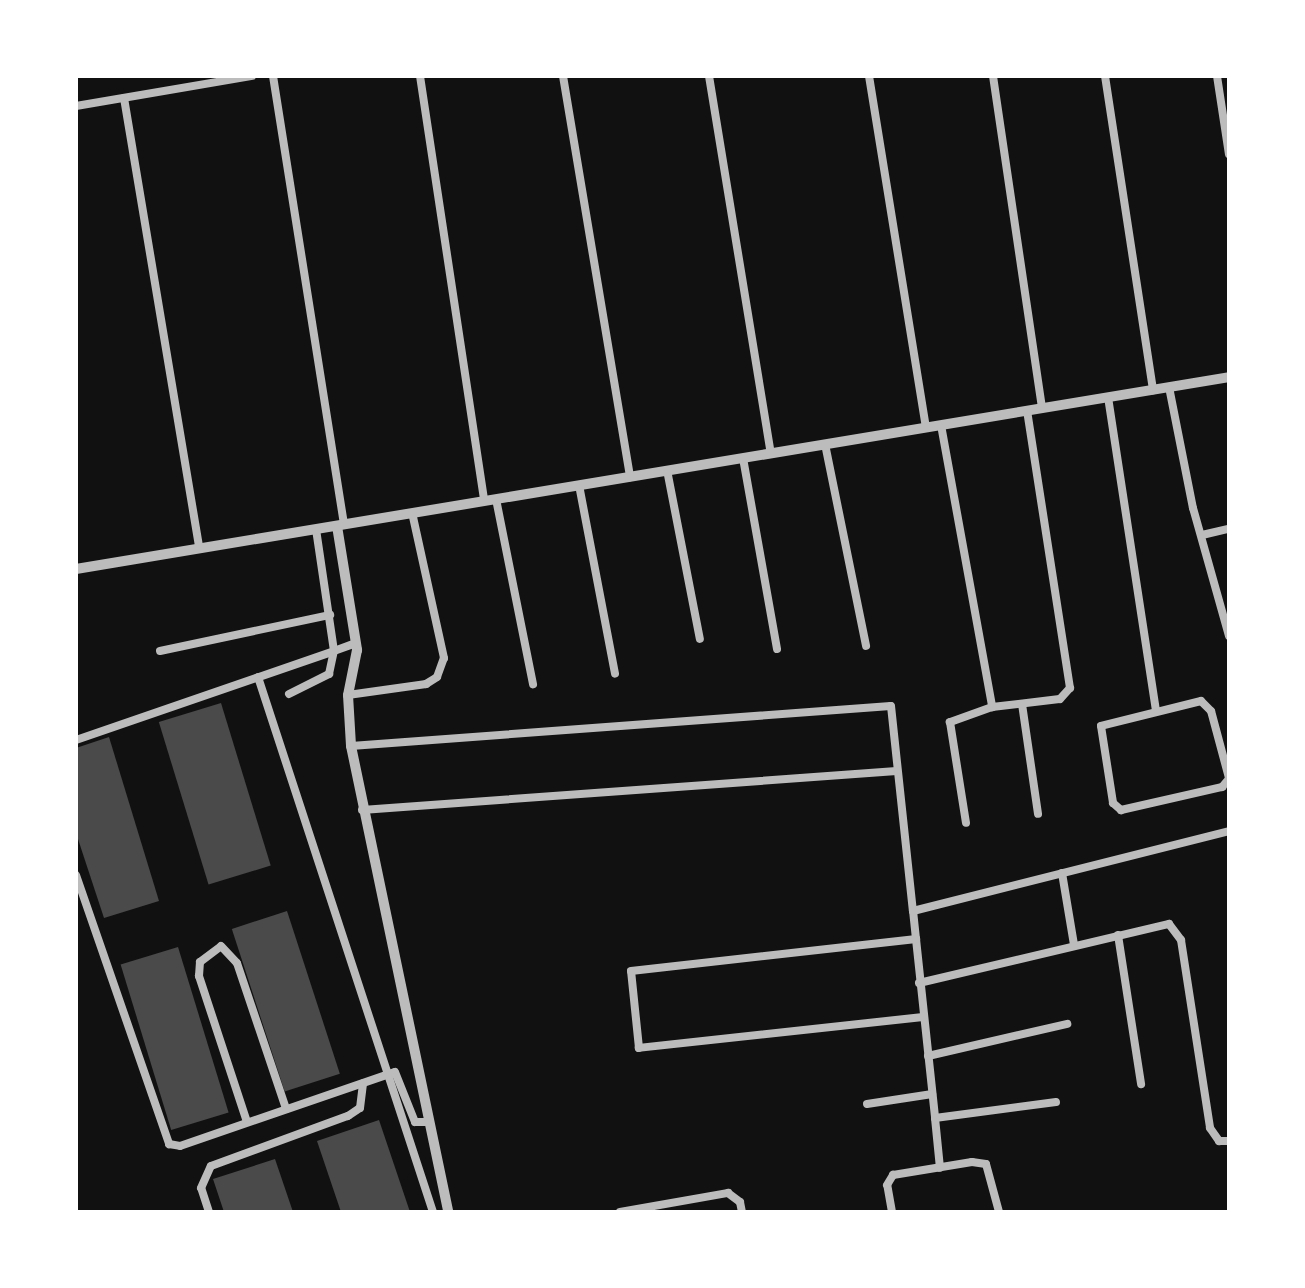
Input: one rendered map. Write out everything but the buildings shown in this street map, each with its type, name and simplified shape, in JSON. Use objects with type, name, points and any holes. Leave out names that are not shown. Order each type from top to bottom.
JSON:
[{"type":"street","points":[[76,106],[252,76]]},
{"type":"street","points":[[273,76],[356,643],[348,695],[351,746],[448,1212]]},
{"type":"street","points":[[420,76],[484,501]]},
{"type":"street","points":[[563,76],[630,477]]},
{"type":"street","points":[[709,76],[771,453]]},
{"type":"street","points":[[869,76],[926,426]]},
{"type":"street","points":[[993,76],[1042,408]]},
{"type":"street","points":[[1105,76],[1153,390]]},
{"type":"street","points":[[1217,76],[1229,154]]},
{"type":"street","points":[[124,98],[199,548]]},
{"type":"street","points":[[76,569],[1229,377]]},
{"type":"street","points":[[1169,387],[1202,535],[1229,636]]},
{"type":"street","points":[[1108,397],[1156,710]]},
{"type":"street","points":[[966,823],[950,722],[992,707],[1060,699],[1070,688],[1027,411]]},
{"type":"street","points":[[941,425],[992,707]]},
{"type":"street","points":[[825,444],[866,646]]},
{"type":"street","points":[[743,458],[777,649]]},
{"type":"street","points":[[667,470],[700,639]]},
{"type":"street","points":[[579,485],[615,674]]},
{"type":"street","points":[[496,499],[533,684]]},
{"type":"street","points":[[348,695],[426,684],[437,677],[444,658],[412,513]]},
{"type":"street","points":[[289,694],[329,674],[334,651],[316,529]]},
{"type":"street","points":[[1202,535],[1229,529]]},
{"type":"street","points":[[160,651],[330,615]]},
{"type":"street","points":[[76,740],[356,643]]},
{"type":"street","points":[[258,677],[384,1075],[433,1212]]},
{"type":"street","points":[[1206,703],[1229,778],[1222,787],[1129,812],[1113,803],[1101,726],[1156,710],[1206,703]]},
{"type":"street","points":[[1022,704],[1038,814]]},
{"type":"street","points":[[351,746],[891,706],[940,1168]]},
{"type":"street","points":[[362,810],[897,771]]},
{"type":"street","points":[[913,911],[1229,831]]},
{"type":"street","points":[[1062,873],[1074,945]]},
{"type":"street","points":[[76,875],[163,1137],[180,1146],[395,1072],[401,1076],[415,1122],[429,1122]]},
{"type":"street","points":[[919,983],[1159,924],[1177,931],[1210,1128],[1219,1141],[1229,1141]]},
{"type":"street","points":[[1118,935],[1141,1084]]},
{"type":"street","points":[[916,939],[631,971],[639,1048],[923,1017]]},
{"type":"street","points":[[247,1122],[199,976],[200,962],[221,946],[237,963],[286,1109]]},
{"type":"street","points":[[928,1056],[1067,1024]]},
{"type":"street","points":[[209,1212],[201,1188],[211,1166],[348,1116],[360,1108],[363,1083]]},
{"type":"street","points":[[867,1104],[932,1094]]},
{"type":"street","points":[[935,1118],[1056,1102]]},
{"type":"street","points":[[892,1212],[887,1185],[893,1175],[986,1164],[999,1212]]},
{"type":"street","points":[[620,1212],[728,1193],[740,1202],[742,1212]]}]
